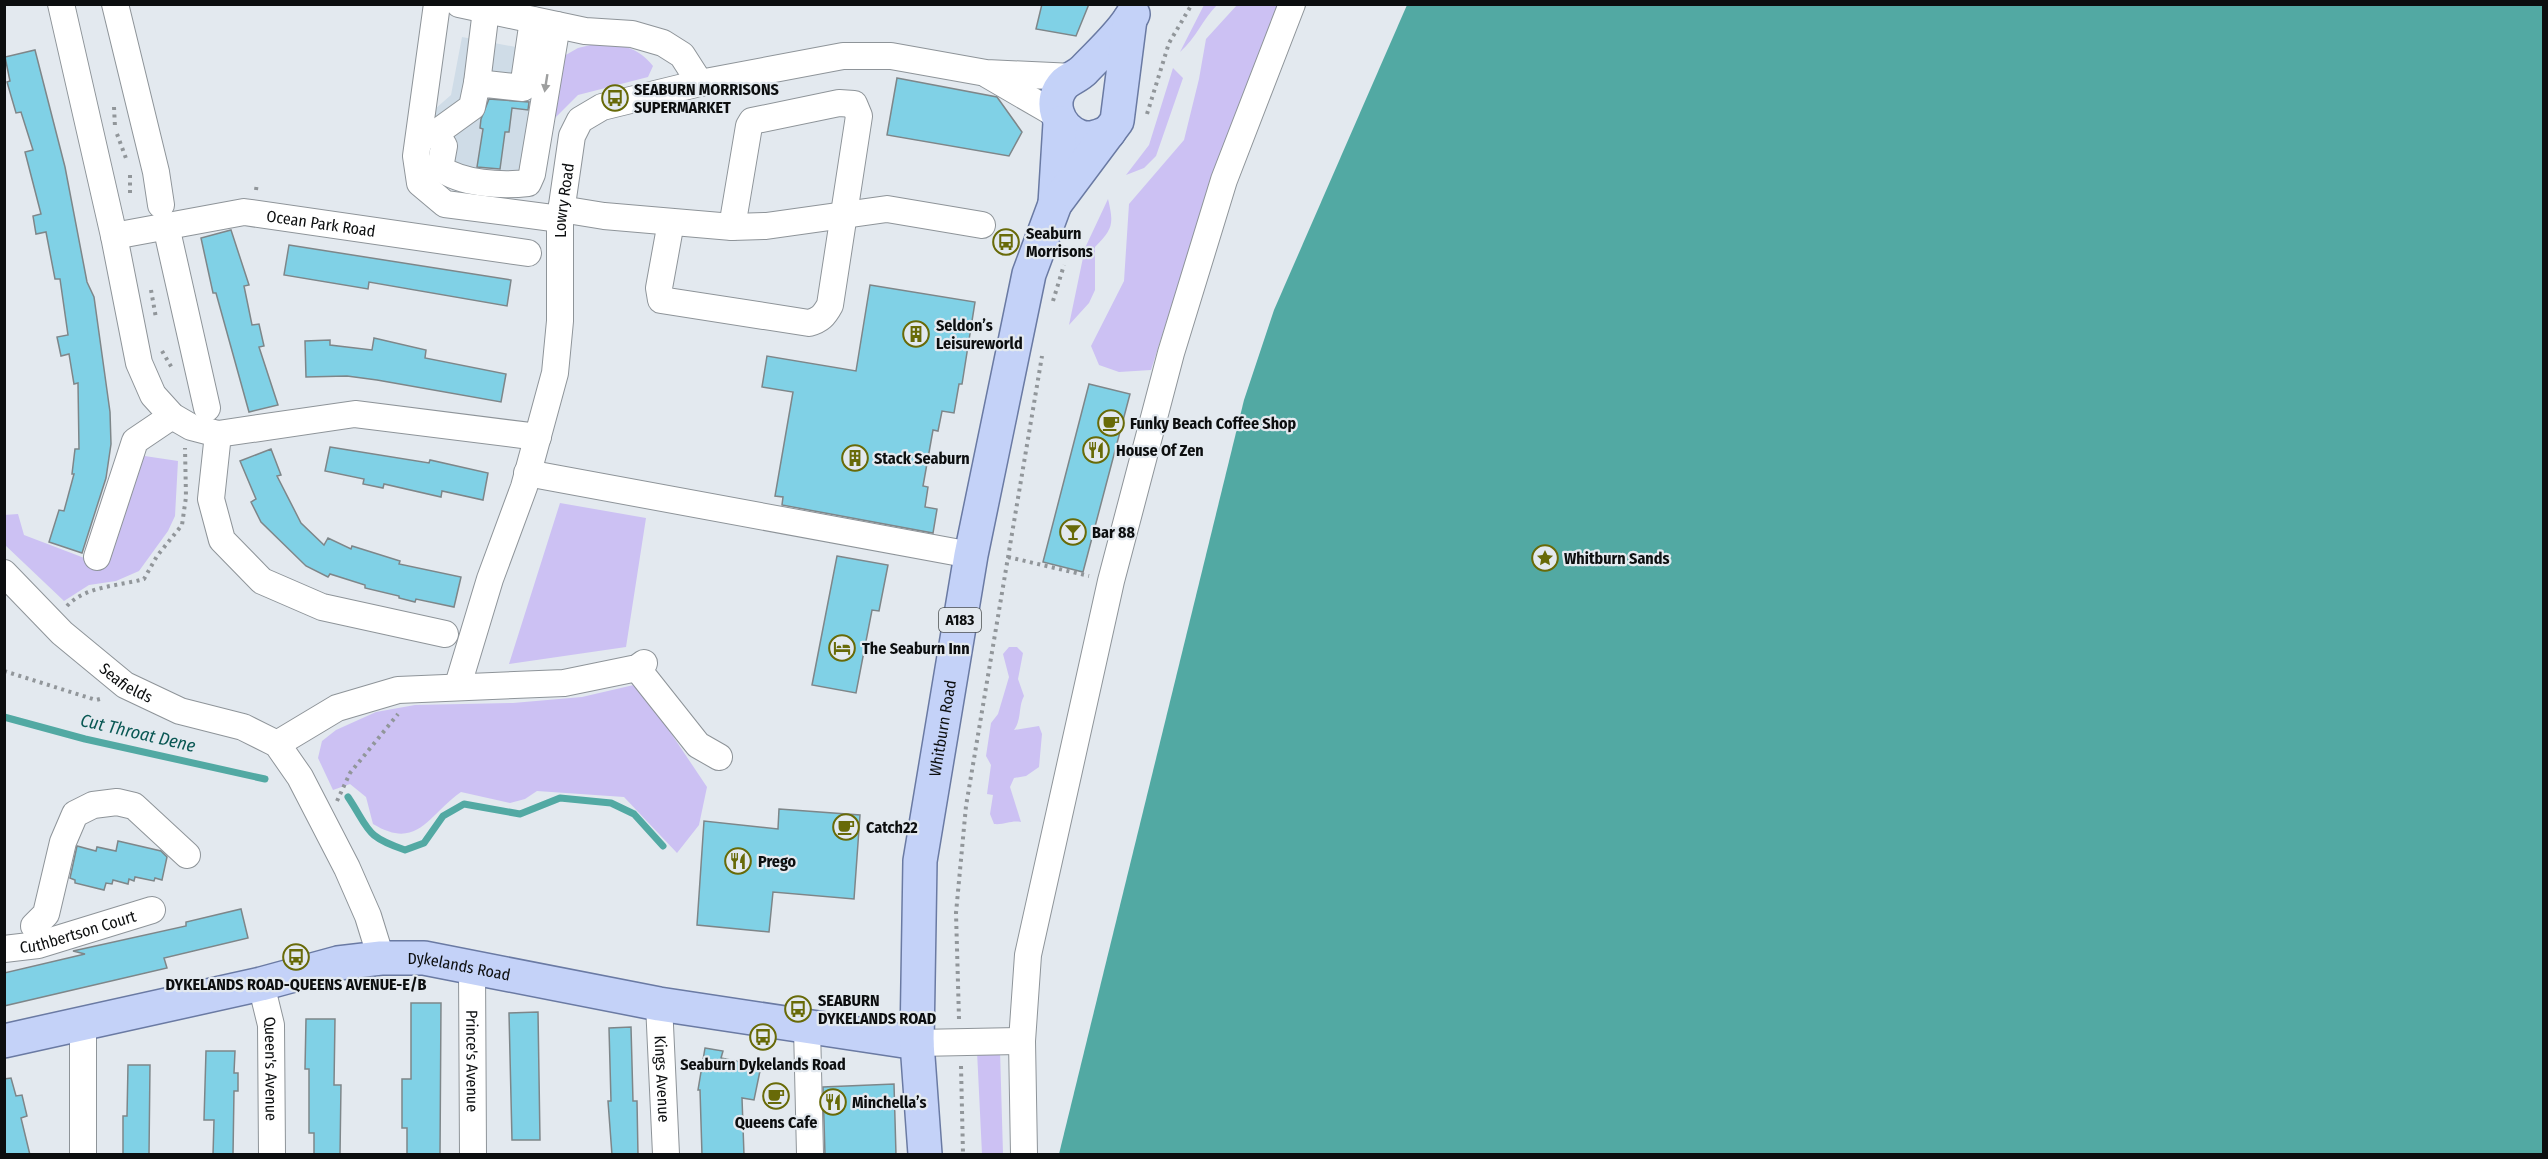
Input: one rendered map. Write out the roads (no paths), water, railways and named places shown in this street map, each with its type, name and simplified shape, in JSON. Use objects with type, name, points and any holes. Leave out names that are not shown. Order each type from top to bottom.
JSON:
[{"type":"main road","name":"A183","points":[[1055,204],[1057,95],[1064,84],[1077,75],[1134,12]]},
{"type":"main road","name":"A183","points":[[1055,204],[1125,120],[1134,12]]},
{"type":"main road","points":[[1058,119],[1066,130],[1081,138],[1096,138],[1125,120],[1115,87],[1101,75],[1077,75]]},
{"type":"main road","name":"Whitburn Road","points":[[925,1155],[917,1043],[920,861],[971,555],[1029,274],[1055,204]]},
{"type":"main road","name":"Dykelands Road","points":[[4,1041],[261,984],[338,963],[381,958],[424,958],[659,1005],[917,1043]]},
{"type":"street","points":[[61,4],[114,236],[139,363],[153,395],[172,416],[190,427],[218,434],[355,414],[538,437]]},
{"type":"street","points":[[115,4],[156,172],[207,408]]},
{"type":"street","points":[[1024,1155],[1022,1041],[1028,955],[1111,580],[1171,353],[1224,180],[1292,4]]},
{"type":"street","points":[[700,83],[682,55],[663,43],[605,23],[438,5],[428,132],[416,156],[420,183],[445,204],[732,227],[766,226],[887,208],[982,225]]},
{"type":"street","points":[[490,84],[523,88],[522,15]]},
{"type":"street","points":[[428,132],[472,107],[490,84],[522,15]]},
{"type":"street","points":[[428,132],[444,147],[440,168],[453,177],[515,185],[528,183],[532,174],[522,15]]},
{"type":"street","name":"Lowry Road","points":[[458,685],[480,609],[527,474],[555,373],[560,321],[561,214],[572,136],[580,120],[602,107],[700,83],[843,56],[891,56],[986,73],[1077,75]]},
{"type":"street","name":"Lowry Road","points":[[986,73],[1058,119]]},
{"type":"street","points":[[671,222],[659,288],[661,300],[808,323],[825,315],[830,305],[859,116],[854,104],[845,102],[753,121],[749,126],[732,227]]},
{"type":"street","name":"Ocean Park Road","points":[[114,236],[164,216],[244,212],[528,253]]},
{"type":"street","points":[[97,557],[135,441],[172,416]]},
{"type":"street","points":[[218,434],[211,499],[222,540],[262,581],[322,607],[445,634]]},
{"type":"street","points":[[527,474],[971,555]]},
{"type":"street","name":"Seafields","points":[[4,573],[62,633],[126,685],[180,711],[243,727],[277,744]]},
{"type":"street","points":[[381,958],[368,916],[326,826],[300,777],[277,744],[337,708],[398,690],[458,685],[564,683],[641,665],[698,745],[720,757]]},
{"type":"street","points":[[34,928],[46,914],[63,842],[75,814],[93,805],[117,802],[134,806],[187,855]]},
{"type":"street","name":"Cuthbertson Court","points":[[4,949],[34,928],[152,910]]},
{"type":"street","name":"Prince's Avenue","points":[[472,968],[473,1155]]},
{"type":"street","name":"Queen's Avenue","points":[[261,984],[271,1025],[272,1155]]},
{"type":"street","name":"Kings Avenue","points":[[659,1005],[666,1155]]},
{"type":"street","points":[[83,1024],[83,1155]]},
{"type":"street","points":[[807,1028],[810,1155]]},
{"type":"street","points":[[917,1043],[1022,1041]]},
{"type":"waterway","name":"Cut Throat Dene","points":[[4,717],[85,739],[265,779]]},
{"type":"waterway","name":"Cut Throat Dene","points":[[348,797],[369,831],[382,840],[405,850],[424,843],[443,816],[464,804],[520,814],[560,798],[611,803],[634,814],[663,846]]},
{"type":"place","name":"SEABURN MORRISONS SUPERMARKET","points":[[615,98]]},
{"type":"place","name":"Seaburn Morrisons","points":[[1006,242]]},
{"type":"place","name":"Seldon’s Leisureworld","points":[[916,334]]},
{"type":"place","name":"Funky Beach Coffee Shop","points":[[1111,423]]},
{"type":"place","name":"House Of Zen","points":[[1096,450]]},
{"type":"place","name":"Stack Seaburn","points":[[855,458]]},
{"type":"place","name":"Bar 88","points":[[1073,532]]},
{"type":"place","name":"Whitburn Sands","points":[[1545,558]]},
{"type":"place","name":"The Seaburn Inn","points":[[842,648]]},
{"type":"place","name":"Catch22","points":[[846,827]]},
{"type":"place","name":"Prego","points":[[738,861]]},
{"type":"place","name":"DYKELANDS ROAD-QUEENS AVENUE-E/B","points":[[296,957]]},
{"type":"place","name":"SEABURN DYKELANDS ROAD","points":[[798,1009]]},
{"type":"place","name":"Seaburn Dykelands Road","points":[[763,1037]]},
{"type":"place","name":"Queens Cafe","points":[[776,1096]]},
{"type":"place","name":"Minchella’s","points":[[833,1102]]}]
